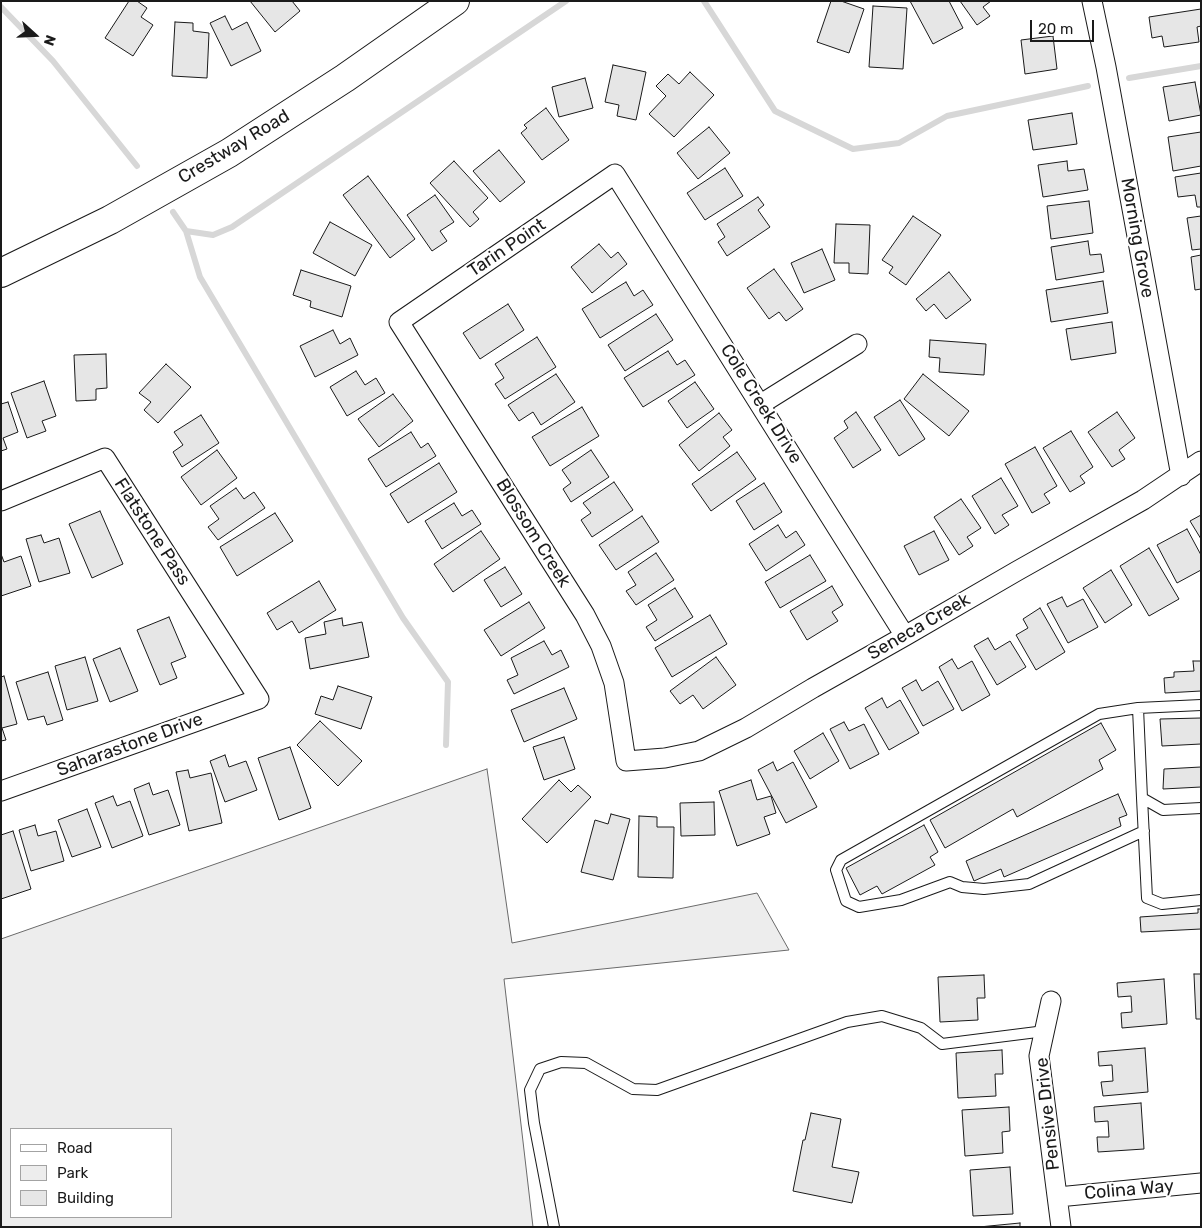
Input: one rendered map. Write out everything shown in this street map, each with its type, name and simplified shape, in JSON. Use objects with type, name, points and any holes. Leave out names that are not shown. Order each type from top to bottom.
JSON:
[{"type":"street","name":"Crestway Road","points":[[1,273],[110,220],[229,153],[345,78],[455,1]]},
{"type":"street","name":"Morning Grove","points":[[1092,1],[1106,67],[1181,476]]},
{"type":"street","name":"Tarin Point","points":[[399,322],[615,174]]},
{"type":"street","name":"Cole Creek Drive","points":[[615,174],[905,636]]},
{"type":"street","name":"Blossom Creek","points":[[399,322],[585,615],[601,646],[614,683],[626,761]]},
{"type":"street","points":[[761,404],[857,344]]},
{"type":"street","name":"Flatstone Pass","points":[[1,500],[105,458],[259,699]]},
{"type":"street","name":"Seneca Creek","points":[[626,761],[665,758],[700,751],[746,728],[1143,500],[1201,461]]},
{"type":"street","name":"Saharastone Drive","points":[[1,791],[259,699]]},
{"type":"street","name":"Pensive Drive","points":[[1051,1001],[1039,1056],[1061,1227]]},
{"type":"street","name":"Colina Way","points":[[1058,1197],[1201,1183]]},
{"type":"lane","points":[[1144,831],[1029,884],[984,889],[950,882],[901,900],[859,907],[846,901],[836,870],[841,860],[1099,714],[1138,708],[1201,705]]},
{"type":"lane","points":[[1138,708],[1147,898],[1162,904],[1201,900]]},
{"type":"lane","points":[[1142,798],[1163,810],[1201,808]]},
{"type":"lane","points":[[554,1227],[534,1123],[530,1090],[540,1068],[561,1062],[586,1063],[633,1089],[657,1090],[847,1022],[882,1016],[921,1028],[942,1044],[1045,1031]]},
{"type":"green space","points":[[487,769],[512,943],[757,893],[789,950],[504,979],[533,1227],[1,1227],[1,939]]},
{"type":"building","points":[[129,1],[137,1],[147,8],[141,17],[153,25],[133,56],[105,38]]},
{"type":"building","points":[[250,1],[292,1],[300,11],[275,32]]},
{"type":"building","points":[[831,1],[841,1],[864,9],[849,53],[817,42]]},
{"type":"building","points":[[910,1],[949,1],[963,28],[933,44]]},
{"type":"building","points":[[960,1],[991,1],[983,7],[990,16],[977,25]]},
{"type":"building","points":[[873,6],[907,8],[903,69],[869,67]]},
{"type":"building","points":[[1201,9],[1201,26],[1197,27],[1199,42],[1164,47],[1162,36],[1152,38],[1149,17]]},
{"type":"building","points":[[225,16],[232,30],[247,22],[261,51],[231,66],[210,23]]},
{"type":"building","points":[[175,22],[193,23],[193,31],[209,33],[207,78],[172,76]]},
{"type":"building","points":[[1053,36],[1057,69],[1025,74],[1021,40]]},
{"type":"building","points":[[613,65],[646,72],[636,120],[617,116],[619,105],[605,102]]},
{"type":"building","points":[[690,72],[714,95],[674,137],[649,114],[666,96],[656,86],[668,74],[679,84]]},
{"type":"building","points":[[585,78],[593,108],[559,117],[552,87]]},
{"type":"building","points":[[1195,82],[1201,115],[1169,121],[1163,87]]},
{"type":"building","points":[[546,108],[569,140],[542,160],[521,133],[527,128],[524,125]]},
{"type":"building","points":[[1072,113],[1077,144],[1033,150],[1028,120]]},
{"type":"building","points":[[709,127],[730,153],[698,179],[677,153]]},
{"type":"building","points":[[1201,132],[1201,166],[1173,171],[1168,137]]},
{"type":"building","points":[[499,150],[525,182],[500,202],[473,171]]},
{"type":"building","points":[[454,161],[488,198],[473,212],[479,219],[470,227],[430,183]]},
{"type":"building","points":[[1067,161],[1068,171],[1084,169],[1088,190],[1043,197],[1038,165]]},
{"type":"building","points":[[725,168],[743,196],[705,220],[687,193]]},
{"type":"building","points":[[1201,173],[1201,207],[1197,207],[1195,195],[1178,197],[1175,177]]},
{"type":"building","points":[[368,176],[415,239],[390,258],[343,195]]},
{"type":"building","points":[[435,195],[454,222],[440,231],[447,241],[432,251],[407,215]]},
{"type":"building","points":[[758,197],[764,205],[758,210],[770,227],[727,256],[718,242],[725,237],[717,224]]},
{"type":"building","points":[[1089,201],[1093,233],[1051,239],[1047,206]]},
{"type":"building","points":[[913,216],[941,235],[906,285],[889,273],[893,267],[882,260]]},
{"type":"building","points":[[1201,216],[1201,249],[1192,250],[1187,218]]},
{"type":"building","points":[[330,222],[372,245],[355,276],[313,253]]},
{"type":"building","points":[[836,224],[870,225],[868,274],[849,273],[849,263],[834,263]]},
{"type":"building","points":[[1088,241],[1090,255],[1101,254],[1104,272],[1056,280],[1051,247]]},
{"type":"building","points":[[599,244],[611,258],[618,252],[627,264],[592,293],[571,267]]},
{"type":"building","points":[[822,249],[835,280],[804,293],[791,263]]},
{"type":"building","points":[[1201,255],[1201,289],[1195,290],[1191,257]]},
{"type":"building","points":[[774,269],[803,309],[786,321],[779,312],[769,319],[747,288]]},
{"type":"building","points":[[301,270],[351,286],[342,317],[310,307],[311,301],[293,295]]},
{"type":"building","points":[[949,272],[971,300],[946,319],[934,304],[926,311],[916,299]]},
{"type":"building","points":[[1103,281],[1108,313],[1051,322],[1046,290]]},
{"type":"building","points":[[626,282],[634,296],[643,290],[653,305],[600,338],[582,309]]},
{"type":"building","points":[[508,304],[524,330],[480,359],[463,333]]},
{"type":"building","points":[[656,314],[673,340],[625,371],[608,345]]},
{"type":"building","points":[[1112,322],[1116,353],[1071,360],[1066,329]]},
{"type":"building","points":[[333,330],[340,344],[350,338],[358,355],[315,377],[300,346]]},
{"type":"building","points":[[537,337],[556,367],[505,399],[495,384],[504,378],[495,364]]},
{"type":"building","points":[[930,340],[986,344],[984,375],[939,372],[940,358],[929,357]]},
{"type":"building","points":[[668,351],[677,365],[685,360],[695,375],[643,407],[624,378]]},
{"type":"building","points":[[106,354],[107,388],[96,389],[96,400],[76,401],[74,355]]},
{"type":"building","points":[[166,364],[191,387],[158,423],[144,410],[151,402],[139,393]]},
{"type":"building","points":[[356,371],[365,385],[376,378],[385,393],[347,416],[330,387]]},
{"type":"building","points":[[556,374],[575,402],[541,425],[533,412],[519,421],[508,405]]},
{"type":"building","points":[[923,374],[969,411],[949,436],[904,399]]},
{"type":"building","points":[[44,381],[56,416],[42,421],[46,431],[27,438],[11,393]]},
{"type":"building","points":[[695,382],[714,409],[687,428],[668,401]]},
{"type":"building","points":[[393,394],[413,421],[379,447],[358,419]]},
{"type":"building","points":[[900,400],[925,439],[899,456],[874,417]]},
{"type":"building","points":[[8,402],[18,432],[3,438],[7,449],[1,451],[1,404]]},
{"type":"building","points":[[582,407],[599,436],[550,466],[532,437]]},
{"type":"building","points":[[856,412],[881,450],[853,468],[834,438],[848,428],[844,421]]},
{"type":"building","points":[[1117,412],[1135,438],[1119,450],[1125,459],[1112,467],[1088,432]]},
{"type":"building","points":[[719,413],[732,430],[723,437],[730,446],[699,471],[679,445]]},
{"type":"building","points":[[201,415],[219,443],[182,467],[173,452],[183,445],[174,432]]},
{"type":"building","points":[[1071,431],[1093,467],[1080,476],[1085,483],[1070,492],[1043,448]]},
{"type":"building","points":[[411,432],[421,448],[428,443],[436,456],[386,487],[368,459]]},
{"type":"building","points":[[1035,447],[1057,486],[1044,494],[1050,503],[1032,513],[1005,464]]},
{"type":"building","points":[[217,450],[237,478],[201,505],[181,477]]},
{"type":"building","points":[[591,450],[609,477],[571,502],[563,489],[571,483],[562,470]]},
{"type":"building","points":[[737,452],[756,479],[711,511],[692,484]]},
{"type":"building","points":[[439,463],[457,492],[408,523],[390,494]]},
{"type":"building","points":[[1001,478],[1018,506],[1002,515],[1009,525],[995,534],[972,496]]},
{"type":"building","points":[[614,482],[633,510],[592,537],[581,520],[591,513],[583,503]]},
{"type":"building","points":[[764,483],[782,512],[754,530],[736,501]]},
{"type":"building","points":[[236,488],[244,499],[254,492],[265,508],[218,540],[208,527],[219,519],[210,506]]},
{"type":"building","points":[[961,499],[981,528],[967,537],[973,546],[959,555],[934,517]]},
{"type":"building","points":[[454,503],[462,516],[472,510],[481,524],[442,549],[425,521]]},
{"type":"building","points":[[100,511],[123,564],[92,578],[69,524]]},
{"type":"building","points":[[275,513],[293,541],[237,576],[220,547]]},
{"type":"building","points":[[1201,515],[1201,539],[1190,521]]},
{"type":"building","points":[[642,516],[659,542],[616,570],[599,545]]},
{"type":"building","points":[[778,525],[786,538],[796,531],[805,545],[766,571],[749,544]]},
{"type":"building","points":[[1187,529],[1201,555],[1201,570],[1177,583],[1157,545]]},
{"type":"building","points":[[481,531],[500,559],[453,592],[434,564]]},
{"type":"building","points":[[934,531],[949,560],[919,575],[904,546]]},
{"type":"building","points":[[41,535],[44,543],[59,538],[70,573],[39,582],[26,539]]},
{"type":"building","points":[[1149,548],[1179,599],[1149,616],[1120,566]]},
{"type":"building","points":[[656,553],[674,580],[636,605],[626,591],[636,585],[628,572]]},
{"type":"building","points":[[1,554],[4,562],[21,556],[31,586],[1,596]]},
{"type":"building","points":[[810,555],[826,581],[780,608],[765,582]]},
{"type":"building","points":[[505,567],[522,594],[501,607],[484,580]]},
{"type":"building","points":[[1111,570],[1132,605],[1105,623],[1083,588]]},
{"type":"building","points":[[319,581],[336,610],[299,633],[292,621],[277,630],[267,613]]},
{"type":"building","points":[[832,586],[843,605],[832,612],[838,621],[807,640],[790,611]]},
{"type":"building","points":[[675,588],[693,617],[655,641],[646,627],[657,620],[648,605]]},
{"type":"building","points":[[1062,597],[1067,607],[1083,599],[1098,627],[1068,643],[1047,604]]},
{"type":"building","points":[[529,602],[545,628],[501,656],[484,630]]},
{"type":"building","points":[[1040,608],[1065,652],[1036,670],[1016,635],[1028,628],[1023,619]]},
{"type":"building","points":[[710,615],[727,644],[672,677],[655,648]]},
{"type":"building","points":[[169,617],[186,657],[171,663],[177,678],[160,685],[137,630]]},
{"type":"building","points":[[342,618],[343,626],[362,622],[369,657],[310,669],[305,638],[326,634],[324,622]]},
{"type":"building","points":[[988,638],[995,650],[1010,641],[1026,667],[997,685],[974,646]]},
{"type":"building","points":[[544,641],[552,655],[561,650],[569,667],[514,694],[507,680],[518,675],[511,658]]},
{"type":"building","points":[[120,648],[138,691],[110,702],[93,659]]},
{"type":"building","points":[[85,657],[98,701],[67,710],[55,666]]},
{"type":"building","points":[[716,657],[736,685],[703,709],[693,695],[680,704],[670,691]]},
{"type":"building","points":[[952,659],[958,669],[972,661],[990,695],[962,711],[939,667]]},
{"type":"building","points":[[1193,661],[1201,661],[1201,691],[1165,693],[1164,678],[1174,677],[1174,672],[1194,671]]},
{"type":"building","points":[[48,672],[63,720],[47,725],[44,716],[28,720],[16,682]]},
{"type":"building","points":[[4,676],[17,724],[2,728],[6,740],[1,741],[1,677]]},
{"type":"building","points":[[916,680],[922,691],[938,681],[954,709],[923,726],[902,688]]},
{"type":"building","points":[[338,686],[372,697],[361,729],[315,714],[321,696],[333,700]]},
{"type":"building","points":[[564,688],[577,719],[524,742],[511,710]]},
{"type":"building","points":[[882,698],[887,708],[900,700],[919,733],[889,750],[865,708]]},
{"type":"building","points":[[1201,718],[1201,744],[1162,746],[1160,719]]},
{"type":"building","points":[[320,721],[362,761],[338,786],[297,745]]},
{"type":"building","points":[[844,722],[849,731],[864,724],[879,754],[850,769],[830,729]]},
{"type":"building","points":[[1101,723],[1116,750],[1099,760],[1103,769],[1017,817],[1013,809],[945,848],[930,820]]},
{"type":"building","points":[[823,733],[839,761],[810,779],[794,751]]},
{"type":"building","points":[[564,737],[575,769],[544,780],[533,747]]},
{"type":"building","points":[[290,747],[311,808],[279,820],[258,758]]},
{"type":"building","points":[[225,755],[229,767],[246,761],[257,790],[225,802],[210,761]]},
{"type":"building","points":[[773,762],[777,771],[793,762],[817,807],[786,823],[758,770]]},
{"type":"building","points":[[1201,767],[1201,787],[1163,789],[1164,769]]},
{"type":"building","points":[[188,770],[190,778],[211,773],[222,823],[189,831],[176,772]]},
{"type":"building","points":[[559,780],[571,792],[578,785],[591,797],[547,843],[522,819]]},
{"type":"building","points":[[751,780],[757,800],[771,796],[776,813],[764,817],[770,834],[737,846],[719,791]]},
{"type":"building","points":[[149,783],[153,795],[168,790],[180,825],[149,835],[134,789]]},
{"type":"building","points":[[1118,794],[1127,815],[1119,818],[1121,826],[1004,877],[1001,869],[974,881],[966,861]]},
{"type":"building","points":[[113,796],[117,806],[130,801],[143,836],[112,848],[95,803]]},
{"type":"building","points":[[714,802],[715,835],[681,836],[680,803]]},
{"type":"building","points":[[87,809],[101,847],[72,857],[58,820]]},
{"type":"building","points":[[611,814],[630,819],[613,880],[581,872],[595,820],[608,824]]},
{"type":"building","points":[[639,816],[657,817],[657,827],[674,827],[673,878],[638,877]]},
{"type":"building","points":[[35,825],[38,836],[56,831],[64,861],[31,871],[19,830]]},
{"type":"building","points":[[924,825],[938,852],[930,857],[935,865],[882,894],[877,886],[860,895],[846,868]]},
{"type":"building","points":[[13,831],[31,889],[1,899],[1,835]]},
{"type":"building","points":[[1198,909],[1201,909],[1201,929],[1141,932],[1140,917],[1198,913]]},
{"type":"building","points":[[1194,974],[1201,974],[1201,1019],[1196,1019]]},
{"type":"building","points":[[984,975],[985,998],[977,998],[978,1020],[940,1022],[938,977]]},
{"type":"building","points":[[1164,979],[1167,1024],[1122,1028],[1121,1013],[1132,1012],[1131,996],[1118,997],[1117,983]]},
{"type":"building","points":[[1145,1048],[1148,1092],[1103,1096],[1101,1082],[1113,1081],[1112,1065],[1099,1066],[1098,1052]]},
{"type":"building","points":[[1002,1050],[1003,1074],[995,1074],[996,1096],[958,1098],[956,1053]]},
{"type":"building","points":[[1141,1103],[1144,1149],[1098,1152],[1097,1137],[1109,1137],[1108,1121],[1095,1122],[1094,1107]]},
{"type":"building","points":[[1009,1107],[1010,1131],[1002,1132],[1003,1153],[965,1156],[962,1110]]},
{"type":"building","points":[[811,1113],[841,1119],[832,1167],[859,1172],[852,1203],[793,1191],[803,1140],[805,1140]]},
{"type":"building","points":[[1010,1167],[1013,1214],[973,1216],[970,1170]]},
{"type":"building","points":[[1020,1223],[1020,1227],[979,1227]]},
{"type":"waterway","points":[[173,212],[186,231],[213,235],[232,227],[566,1]]},
{"type":"waterway","points":[[704,1],[775,111],[853,149],[899,143],[947,116],[1088,86]]},
{"type":"waterway","points":[[1,7],[53,61],[137,166]]},
{"type":"waterway","points":[[1129,78],[1201,66]]},
{"type":"waterway","points":[[186,231],[200,277],[403,618],[448,682],[446,745]]}]
